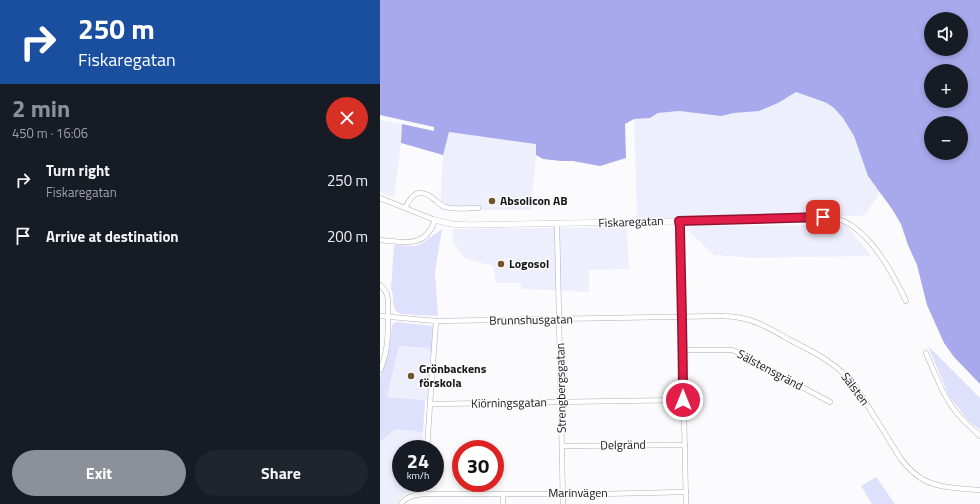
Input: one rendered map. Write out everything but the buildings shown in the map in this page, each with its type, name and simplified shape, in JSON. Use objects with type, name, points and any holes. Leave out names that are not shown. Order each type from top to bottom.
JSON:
[{"type":"street","points":[[406,208],[412,197],[421,192],[445,207],[478,208]]},
{"type":"street","points":[[380,198],[435,220],[429,232],[417,241],[408,242],[380,240]]},
{"type":"street","name":"Fiskaregatan","points":[[435,220],[458,225],[823,217],[839,219],[848,223],[864,235],[882,258],[896,280],[906,301]]},
{"type":"street","points":[[679,221],[686,504]]},
{"type":"street","name":"Strengbergsgatan","points":[[557,224],[563,504]]},
{"type":"street","points":[[380,285],[387,293],[389,304],[385,354],[380,370]]},
{"type":"street","name":"Brunnshusgatan","points":[[380,316],[436,321],[682,317]]},
{"type":"street","name":"Sälsten","points":[[682,317],[722,316],[748,319],[769,328],[822,357],[836,366],[856,387],[908,468],[925,481],[948,487],[980,490]]},
{"type":"street","points":[[428,440],[436,321]]},
{"type":"street","name":"Sälstensgränd","points":[[683,350],[732,350],[830,402]]},
{"type":"street","points":[[926,353],[951,405],[962,420],[980,436]]},
{"type":"street","name":"Kiörningsgatan","points":[[430,404],[683,400]]},
{"type":"street","name":"Delgränd","points":[[562,446],[685,445]]},
{"type":"street","name":"Marinvägen","points":[[401,504],[410,496],[424,494],[599,494],[686,492]]},
{"type":"street","points":[[503,494],[503,504]]},
{"type":"shaded area","points":[[796,92],[827,103],[834,108],[843,118],[854,136],[868,176],[880,192],[863,216],[637,218],[634,119],[650,118],[658,113],[679,111],[721,116],[755,111],[778,103]]},
{"type":"shaded area","points":[[380,120],[402,124],[394,198],[380,192]]},
{"type":"shaded area","points":[[449,132],[537,144],[531,210],[440,210],[443,155]]},
{"type":"shaded area","points":[[846,225],[871,256],[753,258],[714,255],[687,230],[690,226]]},
{"type":"shaded area","points":[[627,227],[629,269],[589,270],[589,292],[522,289],[520,283],[496,283],[493,266],[464,258],[454,244],[452,229]]},
{"type":"shaded area","points":[[442,229],[435,272],[438,316],[401,314],[397,312],[394,307],[391,289],[394,245],[415,246],[421,244]]},
{"type":"shaded area","points":[[396,322],[433,326],[434,328],[431,354],[428,348],[399,346],[387,397],[425,400],[423,432],[395,429],[380,442],[380,377],[389,351],[392,325]]},
{"type":"shaded area","name":"Grönbackens förskola","points":[[399,346],[428,348],[431,354],[428,400],[387,397]]},
{"type":"shaded area","points":[[928,346],[980,398],[980,430],[968,420],[949,396]]},
{"type":"shaded area","points":[[395,429],[423,432],[423,440],[392,440],[392,492],[411,492],[406,493],[396,504],[380,504],[380,442]]},
{"type":"shaded area","points":[[876,477],[895,504],[872,504],[861,486]]},
{"type":"water","points":[[380,0],[980,0],[980,384],[954,357],[944,343],[927,305],[917,265],[901,224],[868,176],[854,136],[843,118],[827,103],[796,92],[778,103],[759,111],[734,113],[721,116],[679,111],[658,113],[650,118],[634,119],[625,124],[626,158],[600,166],[573,161],[543,159],[536,155],[536,144],[449,132],[443,155],[401,143],[402,124],[434,131],[434,127],[380,115]]},
{"type":"place","name":"Absolicon AB","points":[[492,201]]},
{"type":"place","name":"Logosol","points":[[501,264]]},
{"type":"place","name":"Grönbackens förskola","points":[[411,376]]},
{"type":"route","points":[[683,400],[679,221],[823,217]]}]
